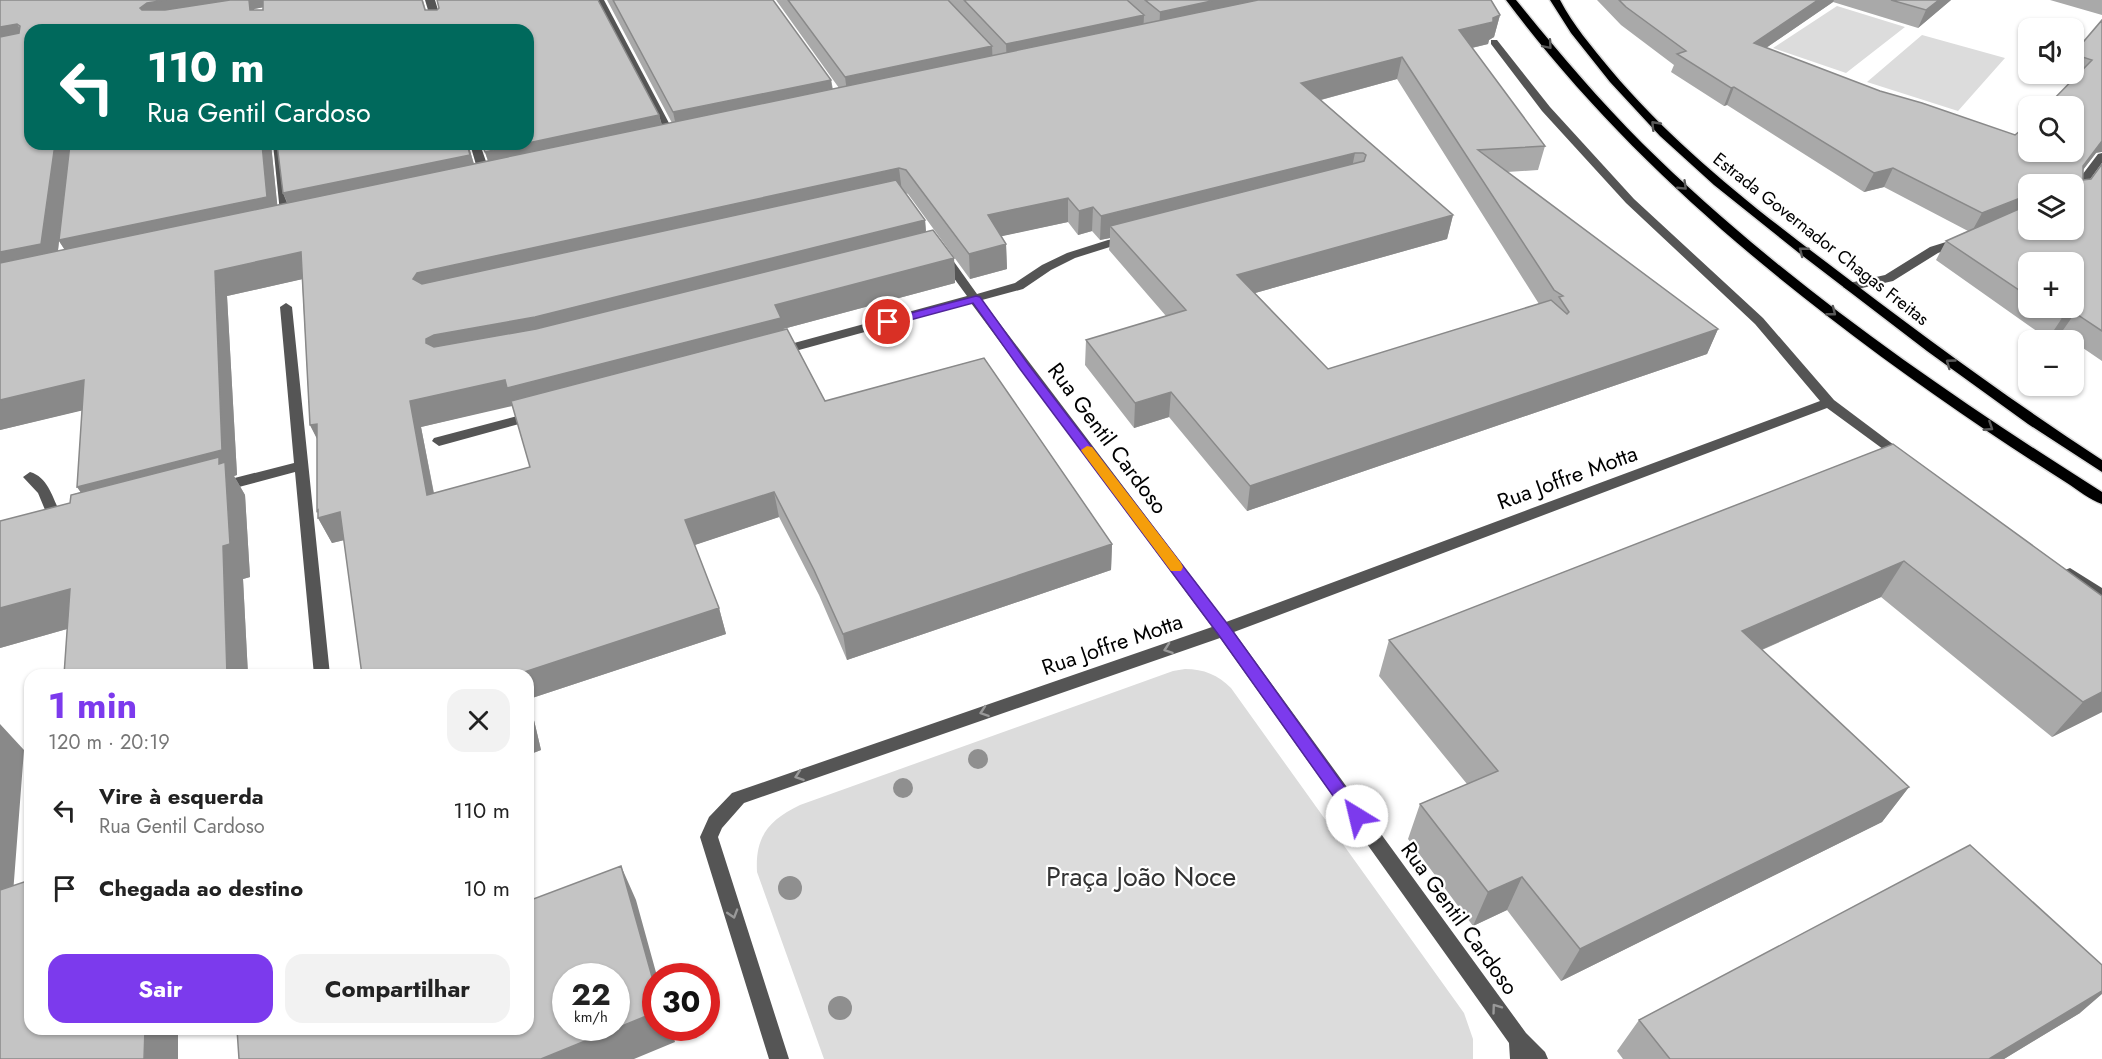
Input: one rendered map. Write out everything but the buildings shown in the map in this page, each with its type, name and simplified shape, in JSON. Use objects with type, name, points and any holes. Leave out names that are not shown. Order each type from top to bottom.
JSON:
[{"type":"main road","name":"Estrada Governador Chagas Freitas","points":[[1511,0],[1606,111],[1688,192],[1772,266],[1938,392],[2102,500]]},
{"type":"main road","name":"Estrada Governador Chagas Freitas","points":[[1555,0],[1595,58],[1633,103],[1682,152],[1849,287],[2020,413],[2102,466]]},
{"type":"street","points":[[430,0],[437,24]]},
{"type":"street","points":[[599,0],[680,141],[663,144]]},
{"type":"street","points":[[1494,42],[1546,109],[1630,201],[1760,321],[1829,403],[1919,468]]},
{"type":"street","points":[[279,150],[288,225]]},
{"type":"street","points":[[476,150],[481,183],[498,179]]},
{"type":"street","points":[[2084,180],[2102,156]]},
{"type":"street","points":[[762,356],[1019,286],[1044,267],[1067,255],[1144,234]]},
{"type":"street","points":[[1849,287],[1889,278],[1934,250],[1979,236]]},
{"type":"street","name":"Rua Gentil Cardoso","points":[[926,251],[938,248],[1024,367],[1223,630],[1519,1049],[1538,1059]]},
{"type":"street","points":[[286,307],[321,669]]},
{"type":"street","name":"Rua Joffre Motta","points":[[779,1059],[709,837],[715,823],[738,798],[1223,630],[1829,403]]},
{"type":"street","points":[[439,441],[554,410]]},
{"type":"street","points":[[200,493],[301,466]]},
{"type":"street","points":[[30,477],[44,491],[60,523],[65,528],[77,525]]},
{"type":"street","points":[[2054,562],[2102,596]]},
{"type":"green space","points":[[1837,6],[1905,27],[1846,73],[1773,48]]},
{"type":"green space","points":[[1922,35],[2005,58],[1958,111],[1867,82]]},
{"type":"green space","name":"Praça João Noce","points":[[1185,669],[1210,674],[1231,688],[1464,1013],[1473,1039],[1473,1059],[824,1059],[757,872],[759,848],[772,823],[800,805],[1173,671]]},
{"type":"slow traffic","points":[[1087,450],[1176,567]]},
{"type":"route","points":[[888,322],[976,299],[1024,367],[1223,630],[1357,816]]}]
